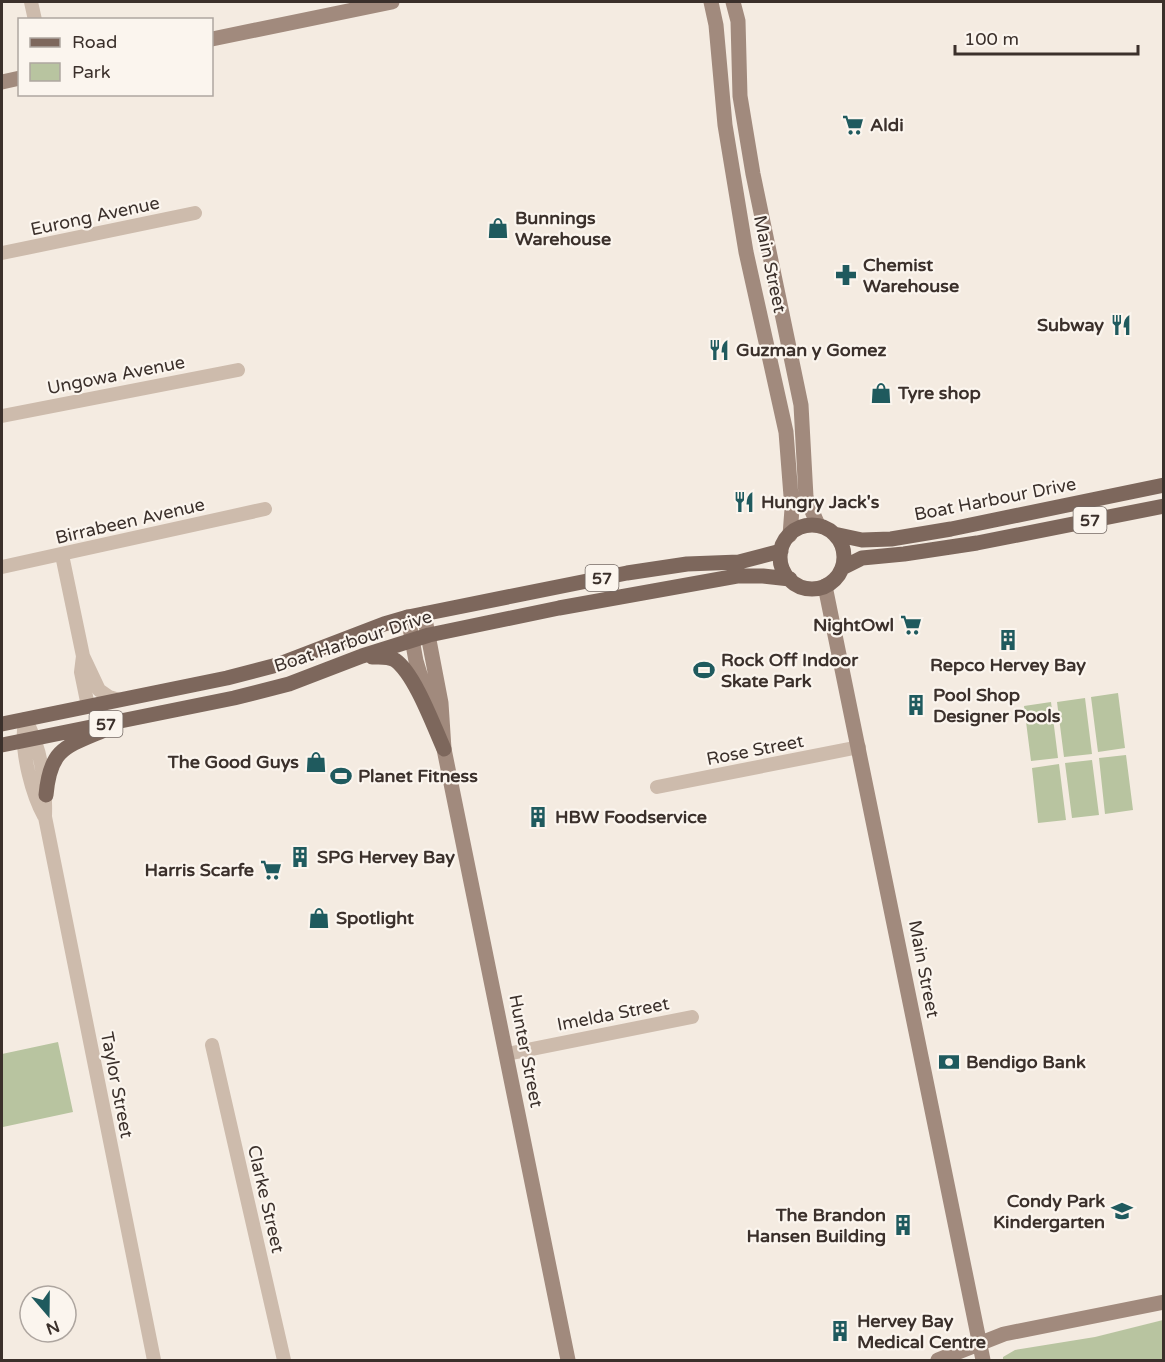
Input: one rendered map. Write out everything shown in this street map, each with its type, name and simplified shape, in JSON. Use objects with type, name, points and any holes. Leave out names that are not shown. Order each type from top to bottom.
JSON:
[{"type":"main road","name":"Boat Harbour Drive","points":[[834,534],[862,540],[891,539],[951,529],[1164,485]]},
{"type":"main road","name":"Boat Harbour Drive","points":[[842,568],[862,558],[904,555],[977,543],[1164,506]]},
{"type":"main road","points":[[790,579],[784,571],[781,551],[790,535],[798,529],[807,525],[818,525]]},
{"type":"main road","name":"57","points":[[818,525],[834,534]]},
{"type":"main road","points":[[834,534],[843,549],[842,568]]},
{"type":"main road","name":"Boat Harbour Drive","points":[[2,724],[277,666],[384,624],[408,617],[627,573],[687,564],[739,562],[781,551]]},
{"type":"main road","name":"57","points":[[790,579],[807,588],[825,586],[838,575],[842,568]]},
{"type":"main road","name":"Boat Harbour Drive","points":[[2,745],[190,707],[289,684],[429,635],[559,608],[737,576],[790,579]]},
{"type":"main road","points":[[362,657],[388,657],[397,662],[417,690],[444,749]]},
{"type":"main road","points":[[88,706],[105,715],[152,707],[190,707]]},
{"type":"main road","points":[[46,795],[48,773],[61,752],[70,745],[133,719]]},
{"type":"street","points":[[31,2],[34,18]]},
{"type":"street","points":[[213,39],[392,2]]},
{"type":"street","name":"Main Street","points":[[711,2],[716,25],[725,125],[746,252],[786,432],[792,508],[790,535]]},
{"type":"street","name":"Main Street","points":[[733,2],[738,21],[740,96],[753,174],[801,405],[806,497],[818,525]]},
{"type":"street","points":[[2,82],[18,78]]},
{"type":"street","name":"Eurong Avenue","points":[[2,253],[195,213]]},
{"type":"street","name":"Ungowa Avenue","points":[[2,416],[238,370]]},
{"type":"street","name":"Birrabeen Avenue","points":[[2,567],[265,509]]},
{"type":"street","points":[[62,555],[83,656],[99,690],[119,700]]},
{"type":"street","name":"Main Street","points":[[825,586],[983,1360]]},
{"type":"street","name":"Hunter Street","points":[[424,614],[441,703],[444,749]]},
{"type":"street","name":"Hunter Street","points":[[408,617],[419,672],[444,749],[568,1360]]},
{"type":"street","points":[[83,656],[81,672],[88,706]]},
{"type":"street","name":"Taylor Street","points":[[25,719],[36,801],[45,817]]},
{"type":"street","name":"Taylor Street","points":[[29,740],[46,795],[45,817],[154,1360]]},
{"type":"street","name":"Rose Street","points":[[657,787],[859,747]]},
{"type":"street","name":"Imelda Street","points":[[507,1054],[692,1017]]},
{"type":"street","name":"Clarke Street","points":[[212,1045],[284,1360]]},
{"type":"street","points":[[938,1360],[1004,1334],[1164,1302]]},
{"type":"green space","points":[[1118,693],[1125,748],[1098,752],[1091,697]]},
{"type":"green space","points":[[1085,698],[1092,754],[1064,757],[1057,702]]},
{"type":"green space","points":[[1051,702],[1058,758],[1031,761],[1024,706]]},
{"type":"green space","points":[[1126,755],[1133,810],[1105,814],[1099,758]]},
{"type":"green space","points":[[1092,760],[1099,815],[1072,818],[1065,763]]},
{"type":"green space","points":[[1059,764],[1066,820],[1038,823],[1032,768]]},
{"type":"green space","points":[[58,1042],[73,1112],[3,1127],[2,1054]]},
{"type":"green space","points":[[1163,1320],[1163,1360],[1003,1360],[1003,1357],[1015,1350],[1095,1337]]},
{"type":"place","name":"Aldi","points":[[853,125]]},
{"type":"place","name":"Bunnings Warehouse","points":[[498,228]]},
{"type":"place","name":"Chemist Warehouse","points":[[846,275]]},
{"type":"place","name":"Subway","points":[[1121,325]]},
{"type":"place","name":"Guzman y Gomez","points":[[719,350]]},
{"type":"place","name":"Tyre shop","points":[[881,393]]},
{"type":"place","name":"Hungry Jack's","points":[[744,502]]},
{"type":"place","name":"NightOwl","points":[[911,625]]},
{"type":"place","name":"Repco Hervey Bay","points":[[1008,640]]},
{"type":"place","name":"Rock Off Indoor Skate Park","points":[[704,670]]},
{"type":"place","name":"Pool Shop Designer Pools","points":[[916,705]]},
{"type":"place","name":"The Good Guys","points":[[316,762]]},
{"type":"place","name":"Planet Fitness","points":[[341,776]]},
{"type":"place","name":"HBW Foodservice","points":[[538,817]]},
{"type":"place","name":"SPG Hervey Bay","points":[[300,857]]},
{"type":"place","name":"Harris Scarfe","points":[[271,870]]},
{"type":"place","name":"Spotlight","points":[[319,918]]},
{"type":"place","name":"Bendigo Bank","points":[[949,1062]]},
{"type":"place","name":"Condy Park Kindergarten","points":[[1122,1211]]},
{"type":"place","name":"The Brandon Hansen Building","points":[[903,1225]]},
{"type":"place","name":"Hervey Bay Medical Centre","points":[[840,1331]]}]
